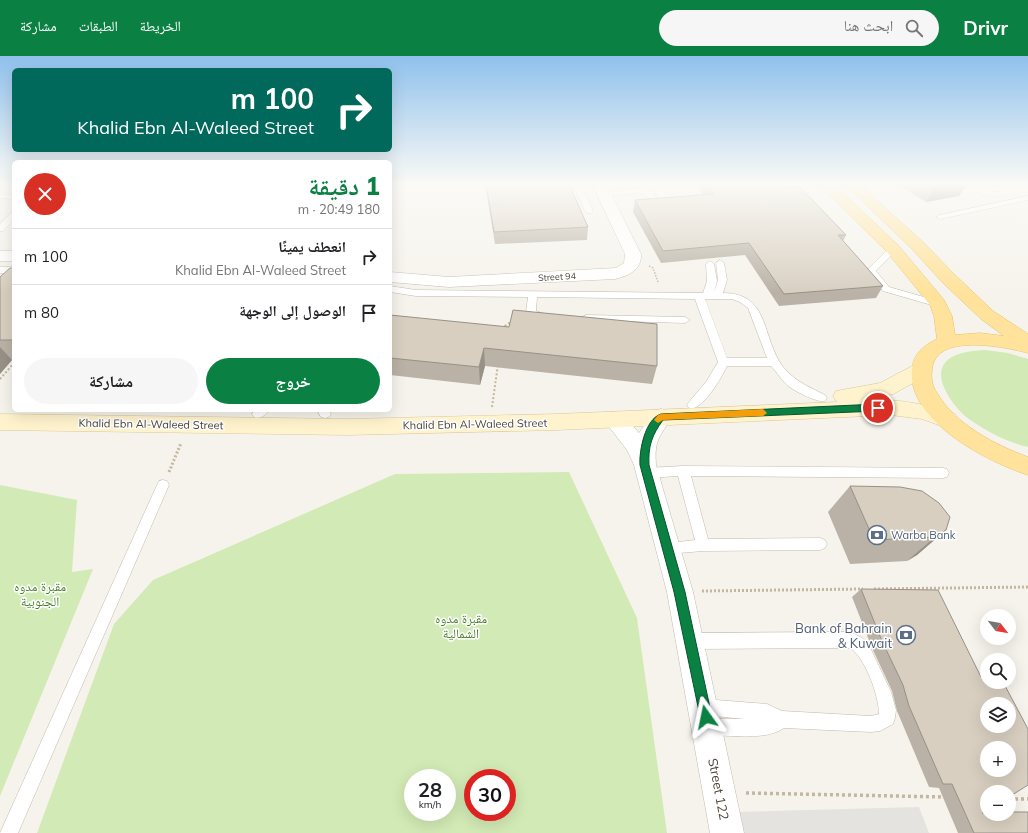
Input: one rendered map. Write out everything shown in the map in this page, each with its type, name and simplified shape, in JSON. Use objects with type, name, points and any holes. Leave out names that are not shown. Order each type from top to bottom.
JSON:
[{"type":"main road","points":[[863,220],[893,249],[938,304],[943,316],[947,342]]},
{"type":"main road","points":[[891,220],[917,244],[948,278],[987,315],[1028,343]]},
{"type":"main road","points":[[921,283],[935,287],[942,286],[949,282],[948,278]]},
{"type":"main road","points":[[1024,467],[978,443],[947,420],[933,404],[924,389],[921,379],[921,370],[924,358],[934,348],[947,342],[980,338],[999,340],[1028,347]]},
{"type":"main road","name":"Khalid Ebn Al-Waleed Street","points":[[99,412],[451,413],[791,401],[870,393],[886,389],[921,370]]},
{"type":"main road","name":"Khalid Ebn Al-Waleed Street","points":[[0,422],[348,427],[614,419],[891,407],[924,412],[947,420]]},
{"type":"main road","points":[[0,409],[12,410]]},
{"type":"street","points":[[617,220],[633,254],[634,260]]},
{"type":"street","name":"Street 94","points":[[392,277],[449,282],[615,274],[624,272],[631,267],[634,260]]},
{"type":"street","name":"Street 122","points":[[646,469],[644,453],[646,442],[650,432],[661,417]]},
{"type":"street","name":"Street 122","points":[[614,419],[636,445],[646,469],[668,548],[680,592],[727,833]]},
{"type":"lane","points":[[0,229],[9,220]]},
{"type":"lane","points":[[893,249],[870,271],[886,289],[938,304]]},
{"type":"lane","points":[[0,270],[10,258]]},
{"type":"lane","points":[[693,405],[712,383],[723,362],[708,296],[715,263]]},
{"type":"lane","points":[[392,289],[416,293],[732,296],[743,300],[752,307],[774,362],[785,377],[794,385],[821,398]]},
{"type":"lane","points":[[533,295],[531,312],[540,317],[555,317]]},
{"type":"lane","points":[[578,318],[685,320]]},
{"type":"lane","points":[[723,362],[774,362]]},
{"type":"lane","points":[[646,469],[683,471],[943,473]]},
{"type":"lane","points":[[683,471],[703,545]]},
{"type":"lane","points":[[8,833],[163,484]]},
{"type":"lane","points":[[668,548],[703,545],[820,544]]},
{"type":"lane","points":[[690,641],[850,640],[863,648],[886,699],[888,709],[887,718],[880,723],[871,724],[781,719],[772,726],[765,727],[705,717]]},
{"type":"path","points":[[634,260],[653,268],[657,277],[660,296]]},
{"type":"path","points":[[503,334],[505,326],[512,321],[524,319],[534,315]]},
{"type":"path","points":[[492,402],[498,364]]},
{"type":"path","points":[[0,379],[12,365]]},
{"type":"path","points":[[163,484],[189,424]]},
{"type":"path","points":[[680,592],[1028,587]]},
{"type":"path","points":[[719,792],[948,797]]},
{"type":"path","points":[[1016,799],[1028,799]]},
{"type":"green space","points":[[985,350],[1008,353],[1028,359],[1028,447],[1003,439],[987,431],[965,416],[948,395],[944,387],[941,378],[945,363],[952,357],[960,354]]},
{"type":"green space","name":"مقبرة مدوه الشمالية","points":[[569,472],[637,618],[667,833],[37,833],[114,624],[153,580],[395,474]]},
{"type":"green space","name":"مقبرة مدوه الجنوبية","points":[[0,485],[77,500],[72,572],[93,569],[0,796]]},
{"type":"shaded area","points":[[919,807],[929,833],[740,833],[735,812]]},
{"type":"building","points":[[492,220],[585,220],[588,227],[494,232]]},
{"type":"building","points":[[646,220],[832,220],[846,235],[838,235],[883,286],[784,294],[749,243],[663,251]]},
{"type":"building","points":[[12,268],[12,340],[0,340],[0,277]]},
{"type":"building","points":[[513,310],[657,324],[657,366],[484,348],[479,367],[392,358],[392,315],[509,327]]},
{"type":"building","points":[[850,486],[900,487],[922,491],[939,503],[950,517],[946,530],[935,537],[874,540]]},
{"type":"building","points":[[861,589],[938,590],[980,675],[980,689],[1007,689],[1011,697],[980,697],[980,733],[1016,733],[1016,706],[1028,729],[1028,785],[1016,793],[1016,785],[980,785],[980,821],[1016,821],[1016,812],[1028,812],[1028,833],[974,833],[952,784],[943,784],[909,706],[903,685],[882,641]]},
{"type":"slow traffic","points":[[658,420],[661,417],[763,413]]},
{"type":"place","name":"Warba Bank","points":[[877,535]]},
{"type":"place","name":"Bank of Bahrain & Kuwait","points":[[906,635]]},
{"type":"route","points":[[706,717],[680,592],[645,465],[644,453],[650,432],[661,417],[878,408]]}]
